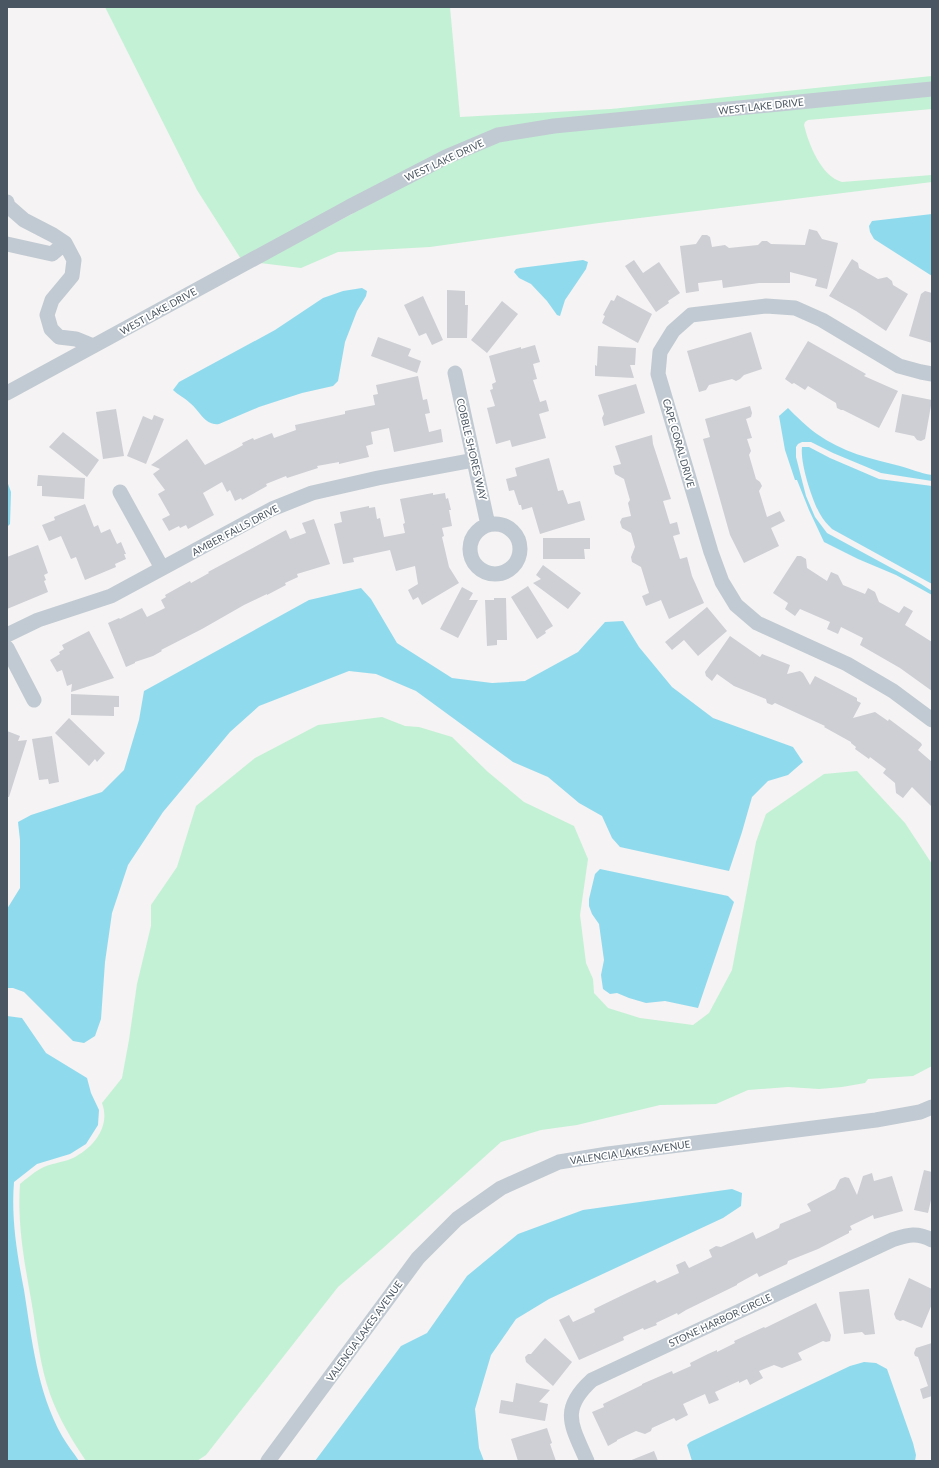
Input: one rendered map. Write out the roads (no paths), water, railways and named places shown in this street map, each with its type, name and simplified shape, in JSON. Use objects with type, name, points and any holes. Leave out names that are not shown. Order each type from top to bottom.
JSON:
[{"type":"street","name":"WEST LAKE DRIVE","points":[[7,393],[363,200],[446,157],[498,135],[554,126],[932,89]]},
{"type":"street","points":[[7,202],[8,206],[24,220],[65,243],[74,260],[72,276],[52,300],[47,315],[52,329],[59,337],[76,339],[93,346]]},
{"type":"street","points":[[7,244],[52,254],[65,243]]},
{"type":"street","name":"CAPE CORAL DRIVE","points":[[932,374],[899,366],[822,320],[794,308],[766,306],[691,315],[673,330],[660,352],[658,374],[711,552],[722,582],[736,605],[757,623],[847,664],[893,691],[932,720]]},
{"type":"street","name":"COBBLE SHORES WAY","points":[[455,373],[488,525]]},
{"type":"street","name":"AMBER FALLS DRIVE","points":[[7,635],[38,620],[111,596],[272,509],[312,493],[378,478],[474,460]]},
{"type":"street","points":[[120,492],[162,568]]},
{"type":"street","points":[[7,648],[34,700]]},
{"type":"street","name":"VALENCIA LAKES AVENUE","points":[[268,1461],[418,1258],[457,1219],[501,1188],[559,1162],[608,1154],[876,1120],[920,1112],[932,1107]]},
{"type":"street","name":"STONE HARBOR CIRCLE","points":[[587,1461],[574,1430],[571,1414],[575,1399],[592,1380],[892,1240],[910,1234],[924,1236],[932,1240]]},
{"type":"water","points":[[932,214],[932,276],[874,239],[870,232],[869,226],[872,221]]},
{"type":"water","points":[[583,260],[588,262],[586,269],[565,300],[560,316],[557,315],[547,301],[531,284],[519,278],[514,272],[516,269],[520,268]]},
{"type":"water","points":[[362,288],[367,291],[366,296],[357,311],[345,342],[338,381],[333,386],[302,393],[259,407],[219,424],[210,423],[194,406],[173,390],[179,382],[275,330],[323,298],[343,291]]},
{"type":"water","points":[[788,408],[813,431],[836,446],[868,458],[932,475],[932,481],[881,473],[811,442],[802,442],[796,447],[796,457],[806,496],[815,517],[827,533],[921,584],[932,591],[932,595],[896,575],[858,559],[824,542],[797,480],[795,480],[785,450],[779,416]]},
{"type":"water","points":[[802,447],[809,447],[830,458],[879,479],[932,486],[932,584],[829,526],[820,514],[810,491],[803,462]]},
{"type":"water","points":[[7,481],[11,492],[10,524],[7,527]]},
{"type":"water","points":[[361,588],[371,599],[397,643],[452,678],[492,683],[525,681],[578,652],[605,622],[623,621],[639,647],[672,687],[713,718],[793,747],[803,762],[788,775],[768,781],[752,797],[729,871],[620,847],[612,838],[602,816],[579,803],[548,777],[513,762],[416,691],[376,674],[349,671],[259,706],[230,732],[163,812],[128,865],[112,913],[105,962],[101,1019],[95,1036],[84,1043],[73,1041],[24,992],[13,988],[7,988],[7,909],[20,888],[20,840],[18,822],[31,815],[102,792],[124,770],[139,720],[144,691],[309,600]]},
{"type":"water","points":[[600,869],[728,896],[734,902],[698,1008],[665,1001],[646,1003],[617,993],[610,994],[603,989],[601,975],[604,960],[599,924],[592,914],[589,906],[589,899],[595,874]]},
{"type":"water","points":[[7,1016],[22,1018],[46,1053],[87,1078],[91,1093],[99,1110],[98,1125],[86,1144],[70,1154],[37,1164],[14,1182],[13,1196],[15,1236],[19,1263],[41,1383],[54,1419],[64,1439],[79,1461],[7,1461]]},
{"type":"water","points":[[732,1189],[742,1193],[741,1206],[723,1218],[549,1299],[516,1319],[491,1355],[475,1409],[479,1448],[484,1461],[315,1461],[401,1346],[427,1333],[467,1276],[518,1234],[583,1210]]},
{"type":"water","points":[[864,1362],[876,1363],[887,1369],[913,1443],[916,1455],[915,1461],[692,1461],[687,1445],[690,1442],[850,1366]]}]
